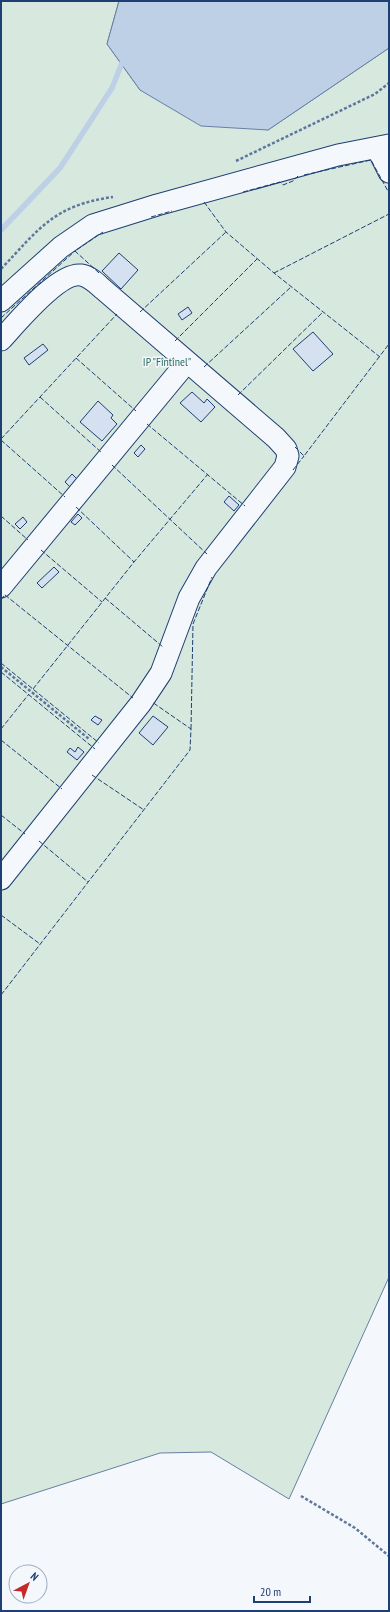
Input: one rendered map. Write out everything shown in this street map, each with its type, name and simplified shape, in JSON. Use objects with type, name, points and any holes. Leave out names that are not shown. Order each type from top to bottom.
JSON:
[{"type":"street","points":[[1,301],[61,247],[93,225],[157,205],[330,157],[383,147],[389,172]]},
{"type":"street","points":[[1,340],[47,292],[70,276],[81,275],[92,280],[104,290],[276,438],[286,449],[288,456],[284,467],[268,490],[206,568],[189,598],[161,673],[141,703],[1,879]]},
{"type":"street","points":[[1,587],[187,362]]},
{"type":"path","points":[[235,161],[375,94],[389,83]]},
{"type":"path","points":[[1,269],[44,223],[69,207],[90,200],[119,196]]},
{"type":"path","points":[[1,667],[103,750]]},
{"type":"path","points":[[301,1496],[355,1528],[389,1556]]},
{"type":"green space","name":"IP \"Fîntînel\"","points":[[1,1],[119,1],[107,44],[140,90],[268,130],[389,48],[389,1277],[289,1499],[211,1452],[160,1453],[1,1504]]},
{"type":"water","points":[[119,1],[389,1],[389,48],[268,130],[201,126],[140,90],[107,44]]},
{"type":"building","points":[[119,253],[138,270],[121,289],[102,271]]},
{"type":"building","points":[[188,307],[192,313],[182,320],[178,314]]},
{"type":"building","points":[[313,332],[333,354],[313,371],[293,349]]},
{"type":"building","points":[[43,344],[48,350],[29,365],[24,358]]},
{"type":"building","points":[[192,392],[204,403],[207,399],[215,407],[201,422],[180,403]]},
{"type":"building","points":[[98,401],[113,415],[111,418],[117,424],[102,441],[80,422]]},
{"type":"building","points":[[141,445],[145,449],[138,457],[134,453]]},
{"type":"building","points":[[72,474],[77,479],[70,487],[65,482]]},
{"type":"building","points":[[229,496],[239,505],[234,511],[224,502]]},
{"type":"building","points":[[78,514],[82,518],[75,525],[71,522]]},
{"type":"building","points":[[23,517],[27,522],[20,529],[15,524]]},
{"type":"building","points":[[54,567],[59,572],[42,588],[37,583]]},
{"type":"building","points":[[95,716],[102,720],[98,725],[91,720]]},
{"type":"building","points":[[153,716],[168,727],[153,745],[139,733]]},
{"type":"building","points":[[78,747],[84,752],[77,760],[67,752],[70,748],[75,752]]},
{"type":"waterway","points":[[1,230],[60,168],[112,88],[124,58]]},
{"type":"fence","points":[[304,175],[371,160],[389,193]]},
{"type":"fence","points":[[243,192],[280,182],[283,185],[293,181],[298,176]]},
{"type":"fence","points":[[204,202],[226,232],[274,273],[380,357]]},
{"type":"fence","points":[[151,217],[172,211]]},
{"type":"fence","points":[[274,273],[389,214]]},
{"type":"fence","points":[[99,273],[75,251],[103,232]]},
{"type":"fence","points":[[140,312],[226,232]]},
{"type":"fence","points":[[1,318],[75,251]]},
{"type":"fence","points":[[175,341],[257,259]]},
{"type":"fence","points":[[204,367],[291,287]]},
{"type":"fence","points":[[238,395],[323,312]]},
{"type":"fence","points":[[1,439],[117,314]]},
{"type":"fence","points":[[295,447],[304,456],[389,344]]},
{"type":"fence","points":[[76,358],[136,411]]},
{"type":"fence","points":[[40,397],[102,453]]},
{"type":"fence","points":[[147,424],[245,506]]},
{"type":"fence","points":[[1,440],[65,497]]},
{"type":"fence","points":[[293,470],[304,456]]},
{"type":"fence","points":[[112,465],[207,554]]},
{"type":"fence","points":[[33,689],[134,562],[208,474]]},
{"type":"fence","points":[[76,507],[134,562]]},
{"type":"fence","points":[[1,516],[28,540]]},
{"type":"fence","points":[[41,550],[102,602]]},
{"type":"fence","points":[[191,729],[193,624],[212,577]]},
{"type":"fence","points":[[1,600],[5,594]]},
{"type":"fence","points":[[5,595],[133,698]]},
{"type":"fence","points":[[105,598],[163,647]]},
{"type":"fence","points":[[1,663],[99,743]]},
{"type":"fence","points":[[1,672],[95,749]]},
{"type":"fence","points":[[1,729],[29,694]]},
{"type":"fence","points":[[1,995],[190,750],[191,729],[152,702]]},
{"type":"fence","points":[[1,740],[62,789]]},
{"type":"fence","points":[[92,775],[144,810]]},
{"type":"fence","points":[[1,815],[25,834]]},
{"type":"fence","points":[[39,841],[88,882]]},
{"type":"fence","points":[[1,915],[40,944]]}]
